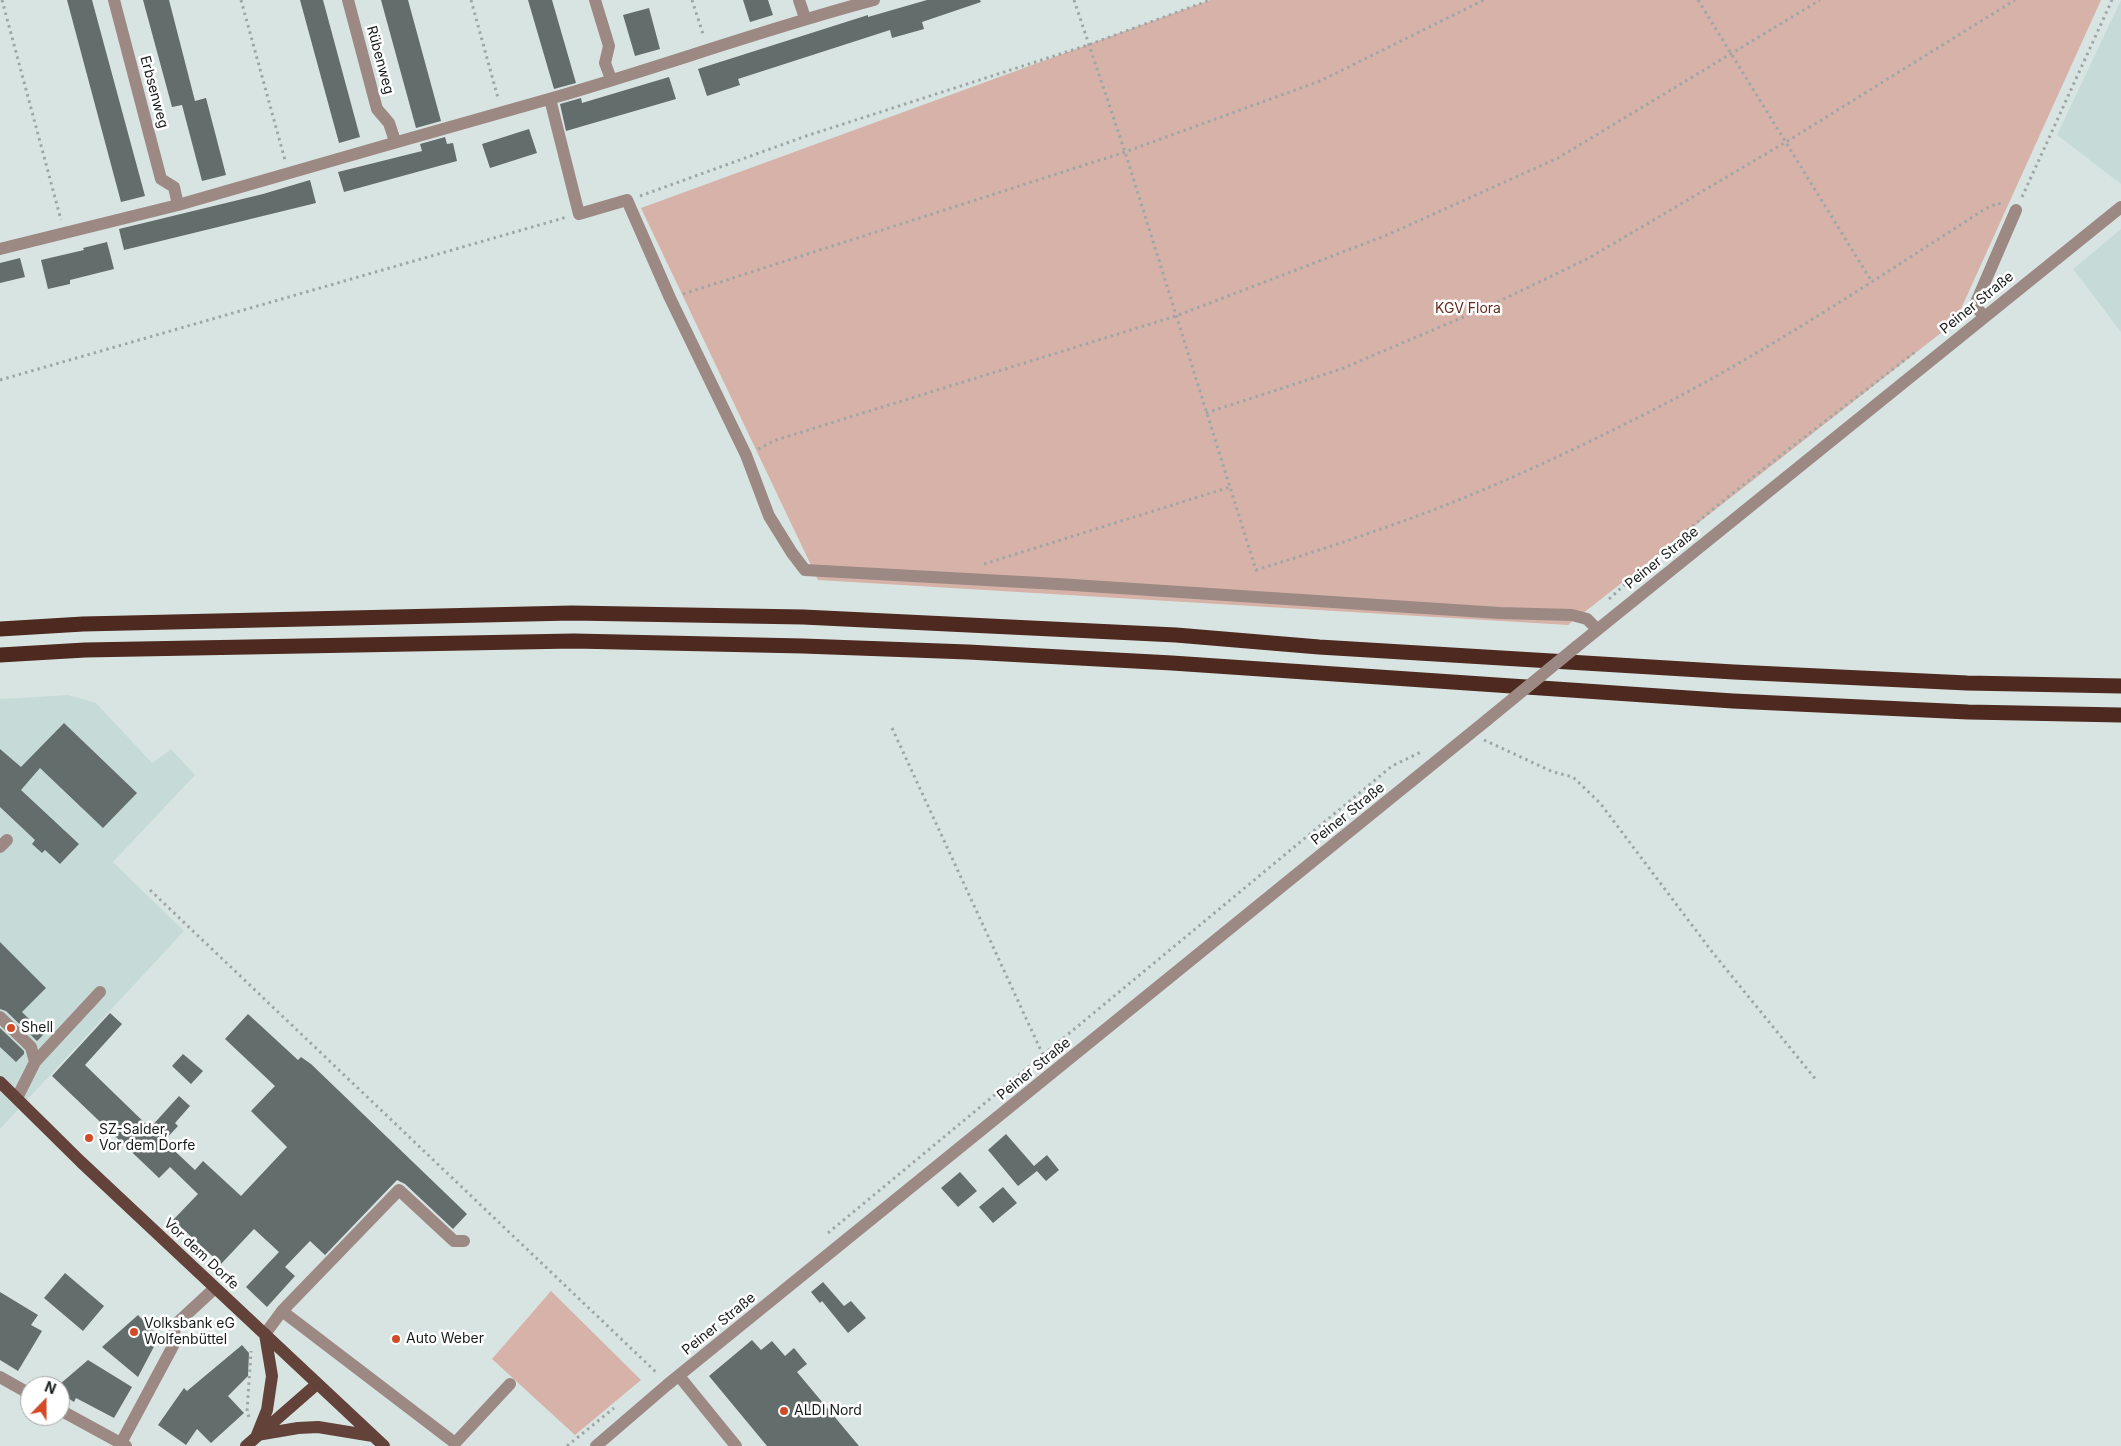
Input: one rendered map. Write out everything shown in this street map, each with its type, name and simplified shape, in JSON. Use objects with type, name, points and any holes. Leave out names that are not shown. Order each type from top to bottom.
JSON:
[{"type":"highway","points":[[0,629],[83,624],[572,613],[804,617],[1176,634],[1319,646],[1734,672],[1967,683],[2121,686]]},
{"type":"highway","points":[[0,655],[85,650],[574,641],[803,646],[968,652],[1172,663],[1733,701],[1968,712],[2121,715]]},
{"type":"main road","name":"Vor dem Dorfe","points":[[0,1082],[215,1288],[384,1446]]},
{"type":"main road","points":[[257,1435],[267,1410],[272,1376],[265,1334]]},
{"type":"main road","points":[[246,1446],[317,1384]]},
{"type":"main road","points":[[257,1435],[298,1428],[318,1427],[373,1436]]},
{"type":"street","name":"Erbsenweg","points":[[114,0],[162,179],[174,187],[178,205]]},
{"type":"street","name":"Rübenweg","points":[[348,0],[377,110],[390,123],[395,141]]},
{"type":"street","points":[[595,0],[609,46],[605,64],[611,79]]},
{"type":"street","points":[[0,248],[178,205],[395,141],[550,99],[805,18],[874,0]]},
{"type":"street","points":[[799,1],[805,18]]},
{"type":"street","points":[[550,99],[579,214],[627,200],[670,298],[746,454],[769,516],[805,570],[1500,613],[1572,615],[1587,619],[1597,629]]},
{"type":"street","name":"Peiner Straße","points":[[596,1446],[667,1385],[2121,206]]},
{"type":"street","points":[[1984,317],[1975,305],[2016,210]]},
{"type":"street","points":[[17,1098],[35,1062],[100,992]]},
{"type":"street","points":[[0,1017],[31,1047],[35,1062]]},
{"type":"street","points":[[265,1334],[282,1310],[399,1190],[454,1241],[464,1241]]},
{"type":"street","points":[[70,1416],[123,1445],[173,1346],[175,1326],[215,1288]]},
{"type":"street","points":[[282,1310],[455,1443],[510,1384]]},
{"type":"street","points":[[679,1376],[736,1446]]},
{"type":"street","points":[[0,1378],[20,1389]]},
{"type":"path","points":[[2,0],[65,232]]},
{"type":"path","points":[[241,0],[289,173]]},
{"type":"path","points":[[470,0],[502,111]]},
{"type":"path","points":[[692,0],[708,49]]},
{"type":"path","points":[[1074,0],[1256,570],[1382,529],[1472,494],[1558,456],[1638,418],[1719,375],[1872,282],[1985,209],[1998,203],[2016,210],[2112,0]]},
{"type":"path","points":[[627,200],[806,136],[1088,45],[1210,0]]},
{"type":"path","points":[[670,298],[1124,152],[1320,81],[1484,0]]},
{"type":"path","points":[[1698,0],[1872,282]]},
{"type":"path","points":[[746,454],[776,440],[1176,316],[1387,235],[1558,158],[1732,55],[1820,0]]},
{"type":"path","points":[[1206,413],[1341,369],[1487,307],[1589,258],[1786,142],[2014,0]]},
{"type":"path","points":[[0,380],[579,214]]},
{"type":"path","points":[[1607,600],[1775,460],[1921,347]]},
{"type":"path","points":[[972,580],[975,571],[982,564],[1230,488]]},
{"type":"path","points":[[892,728],[1050,1074]]},
{"type":"path","points":[[1471,733],[1553,772],[1573,777],[1586,788],[1600,803],[1714,953],[1817,1081]]},
{"type":"path","points":[[827,1234],[1392,766],[1425,750]]},
{"type":"path","points":[[150,890],[667,1385]]},
{"type":"path","points":[[251,1349],[247,1412],[257,1435]]},
{"type":"path","points":[[650,1380],[665,1367]]},
{"type":"path","points":[[567,1446],[620,1404]]},
{"type":"shaded area","points":[[2121,0],[2121,184],[2057,135]]},
{"type":"shaded area","points":[[2121,229],[2121,332],[2073,269]]},
{"type":"shaded area","points":[[68,695],[96,703],[152,763],[171,749],[195,775],[113,862],[184,931],[0,1129],[0,699]]},
{"type":"green space","name":"KGV Flora","points":[[1210,0],[2101,0],[1955,322],[1568,625],[818,580],[641,208]]},
{"type":"green space","points":[[551,1291],[641,1380],[575,1435],[492,1359]]},
{"type":"building","points":[[67,0],[92,0],[145,196],[121,202]]},
{"type":"building","points":[[143,0],[169,0],[195,101],[206,98],[226,175],[202,181],[182,105],[172,107]]},
{"type":"building","points":[[300,0],[323,0],[360,137],[339,143]]},
{"type":"building","points":[[381,0],[408,0],[441,121],[416,128]]},
{"type":"building","points":[[528,0],[552,0],[576,83],[554,89]]},
{"type":"building","points":[[743,0],[768,0],[773,15],[750,22]]},
{"type":"building","points":[[927,0],[980,0],[981,2],[922,22],[924,29],[892,38],[890,30],[738,79],[740,85],[707,96],[698,69],[868,15],[868,17]]},
{"type":"building","points":[[649,8],[660,49],[635,56],[623,15]]},
{"type":"building","points":[[669,77],[676,99],[566,131],[560,104],[581,98],[582,103]]},
{"type":"building","points":[[529,129],[537,153],[490,168],[482,144]]},
{"type":"building","points":[[445,137],[447,144],[453,143],[457,161],[344,192],[338,172],[422,151],[420,144]]},
{"type":"building","points":[[310,180],[316,203],[124,250],[119,229],[263,194]]},
{"type":"building","points":[[107,242],[114,269],[70,280],[70,284],[48,289],[41,260],[84,250],[83,248]]},
{"type":"building","points":[[20,258],[25,277],[0,283],[0,263]]},
{"type":"building","points":[[64,723],[137,793],[103,828],[40,768],[21,790],[79,844],[60,864],[45,850],[42,853],[32,844],[35,840],[0,807],[0,749],[21,767]]},
{"type":"building","points":[[0,942],[46,988],[22,1012],[44,1034],[37,1041],[6,1011],[0,1009]]},
{"type":"building","points":[[110,1013],[122,1024],[85,1065],[150,1128],[179,1096],[190,1106],[175,1123],[178,1126],[164,1141],[195,1170],[203,1161],[241,1196],[287,1147],[251,1111],[275,1086],[225,1039],[248,1014],[298,1060],[301,1057],[311,1064],[467,1214],[453,1229],[405,1184],[397,1180],[325,1255],[310,1241],[285,1267],[295,1276],[267,1307],[246,1287],[279,1252],[254,1229],[221,1264],[173,1220],[198,1194],[170,1167],[159,1178],[52,1076]]},
{"type":"building","points":[[0,1028],[24,1051],[24,1054],[16,1062],[0,1047]]},
{"type":"building","points":[[183,1054],[203,1071],[191,1084],[172,1066]]},
{"type":"building","points":[[1006,1134],[1034,1166],[1047,1155],[1059,1170],[1046,1181],[1037,1171],[1018,1186],[988,1150]]},
{"type":"building","points":[[960,1172],[977,1191],[958,1207],[941,1188]]},
{"type":"building","points":[[1003,1187],[1017,1203],[993,1223],[979,1207]]},
{"type":"building","points":[[65,1273],[104,1306],[83,1331],[44,1298]]},
{"type":"building","points":[[823,1282],[844,1306],[851,1301],[866,1318],[848,1333],[822,1301],[820,1303],[811,1292]]},
{"type":"building","points":[[0,1292],[38,1315],[31,1325],[42,1331],[18,1371],[0,1360]]},
{"type":"building","points":[[138,1315],[159,1337],[138,1377],[102,1347]]},
{"type":"building","name":"ALDI Nord","points":[[752,1340],[761,1350],[772,1341],[785,1356],[794,1348],[807,1364],[797,1372],[859,1446],[767,1446],[709,1376]]},
{"type":"building","points":[[242,1345],[249,1353],[248,1376],[228,1396],[244,1413],[211,1443],[197,1429],[186,1445],[158,1425],[184,1388],[187,1391]]},
{"type":"building","points":[[88,1360],[132,1387],[114,1418],[76,1398],[74,1402],[70,1399],[69,1376]]},
{"type":"place","name":"Shell","points":[[11,1028]]},
{"type":"place","name":"SZ-Salder, Vor dem Dorfe","points":[[89,1138]]},
{"type":"place","name":"Volksbank eG Wolfenbüttel","points":[[134,1332]]},
{"type":"place","name":"Auto Weber","points":[[396,1339]]},
{"type":"place","name":"ALDI Nord","points":[[784,1411]]}]
